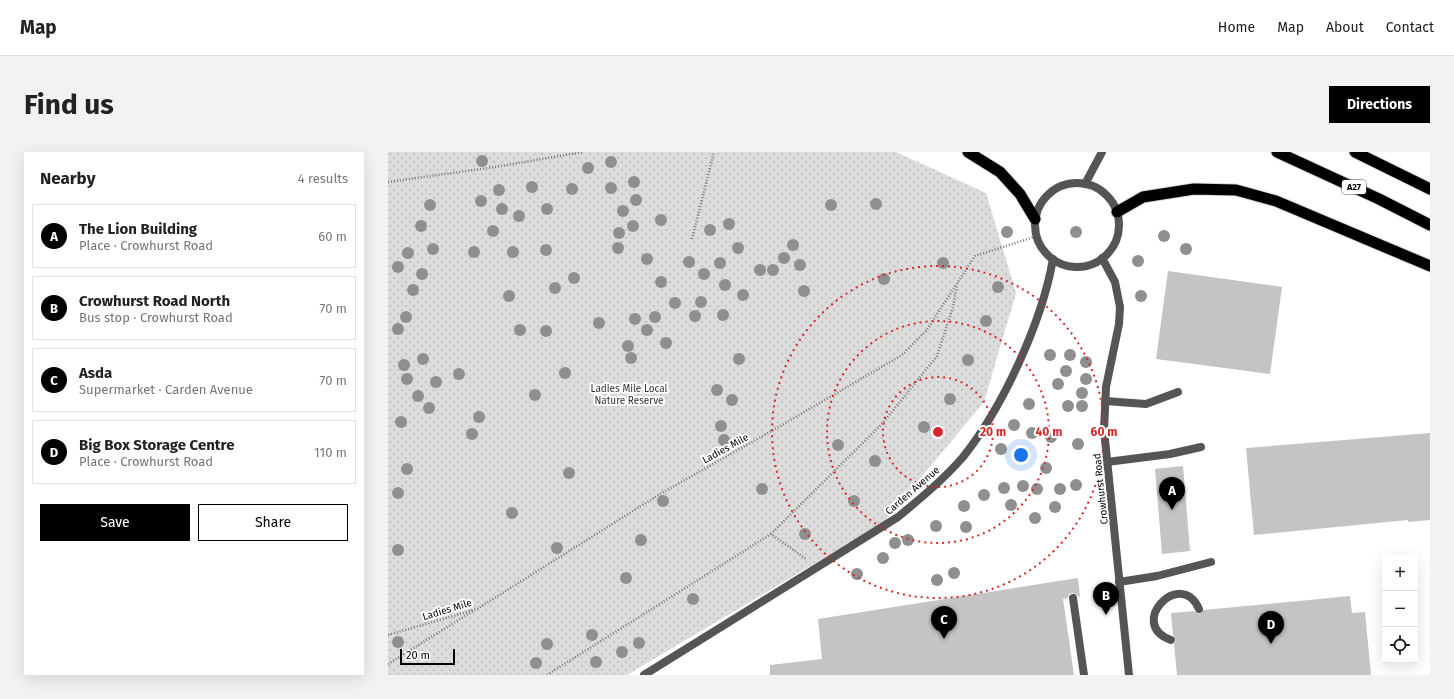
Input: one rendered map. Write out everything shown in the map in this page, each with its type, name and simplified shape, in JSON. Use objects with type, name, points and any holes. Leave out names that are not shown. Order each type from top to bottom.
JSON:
[{"type":"highway","points":[[968,152],[1000,172],[1020,194],[1035,219]]},
{"type":"highway","name":"A27","points":[[1277,152],[1379,199],[1430,225]]},
{"type":"highway","points":[[1355,152],[1430,189]]},
{"type":"highway","points":[[1117,212],[1143,197],[1194,190],[1236,190],[1276,201],[1430,266]]},
{"type":"street","points":[[1085,184],[1100,156]]},
{"type":"street","points":[[1072,183],[1085,184],[1096,187],[1112,202],[1117,212],[1119,224],[1118,236],[1113,247],[1102,258],[1093,264],[1080,267],[1066,265],[1053,259],[1043,249],[1036,236],[1035,219],[1039,206],[1047,195],[1058,187],[1072,183]]},
{"type":"street","name":"Crowhurst Road","points":[[1102,258],[1115,282],[1120,307],[1119,324],[1104,401],[1104,430],[1129,675]]},
{"type":"street","name":"Carden Avenue","points":[[644,675],[898,517],[933,488],[963,456],[991,416],[1008,386],[1040,308],[1050,278],[1053,259]]},
{"type":"street","points":[[1104,401],[1146,404],[1178,392]]},
{"type":"street","points":[[1107,462],[1170,454],[1201,447]]},
{"type":"street","points":[[1119,582],[1157,576],[1211,562]]},
{"type":"street","points":[[1171,640],[1163,636],[1155,623],[1155,611],[1160,603],[1169,596],[1181,594],[1192,599],[1199,609]]},
{"type":"street","points":[[1073,598],[1084,675]]},
{"type":"path","points":[[388,182],[495,167],[583,152]]},
{"type":"path","points":[[692,239],[714,152]]},
{"type":"path","name":"Ladies Mile","points":[[388,635],[477,609],[660,494],[902,355],[926,331],[975,256],[1036,236]]},
{"type":"path","points":[[547,675],[771,534],[882,424],[936,356],[954,307],[957,282]]},
{"type":"path","points":[[771,534],[818,568]]},
{"type":"path","points":[[388,664],[477,609]]},
{"type":"green space","name":"Ladies Mile Local Nature Reserve","points":[[388,152],[896,152],[986,193],[1016,293],[984,402],[884,522],[627,675],[388,675]]},
{"type":"building","points":[[1168,271],[1282,287],[1270,374],[1156,359]]},
{"type":"building","points":[[1430,433],[1430,520],[1408,522],[1408,520],[1254,535],[1246,448]]},
{"type":"building","points":[[1183,466],[1190,551],[1162,554],[1155,469]]},
{"type":"building","points":[[1078,578],[1080,597],[1073,593],[1069,594],[1068,598],[1063,599],[1074,675],[770,675],[770,665],[822,659],[818,619]]},
{"type":"building","points":[[1350,596],[1352,613],[1365,612],[1371,675],[1177,675],[1174,644],[1176,640],[1173,635],[1171,613],[1194,611],[1199,614],[1204,610]]},
{"type":"place","name":"The Lion Building","points":[[1172,510]]},
{"type":"place","name":"Crowhurst Road North","points":[[1106,615]]},
{"type":"place","name":"Asda","points":[[944,639]]},
{"type":"place","name":"Big Box Storage Centre","points":[[1271,644]]}]
